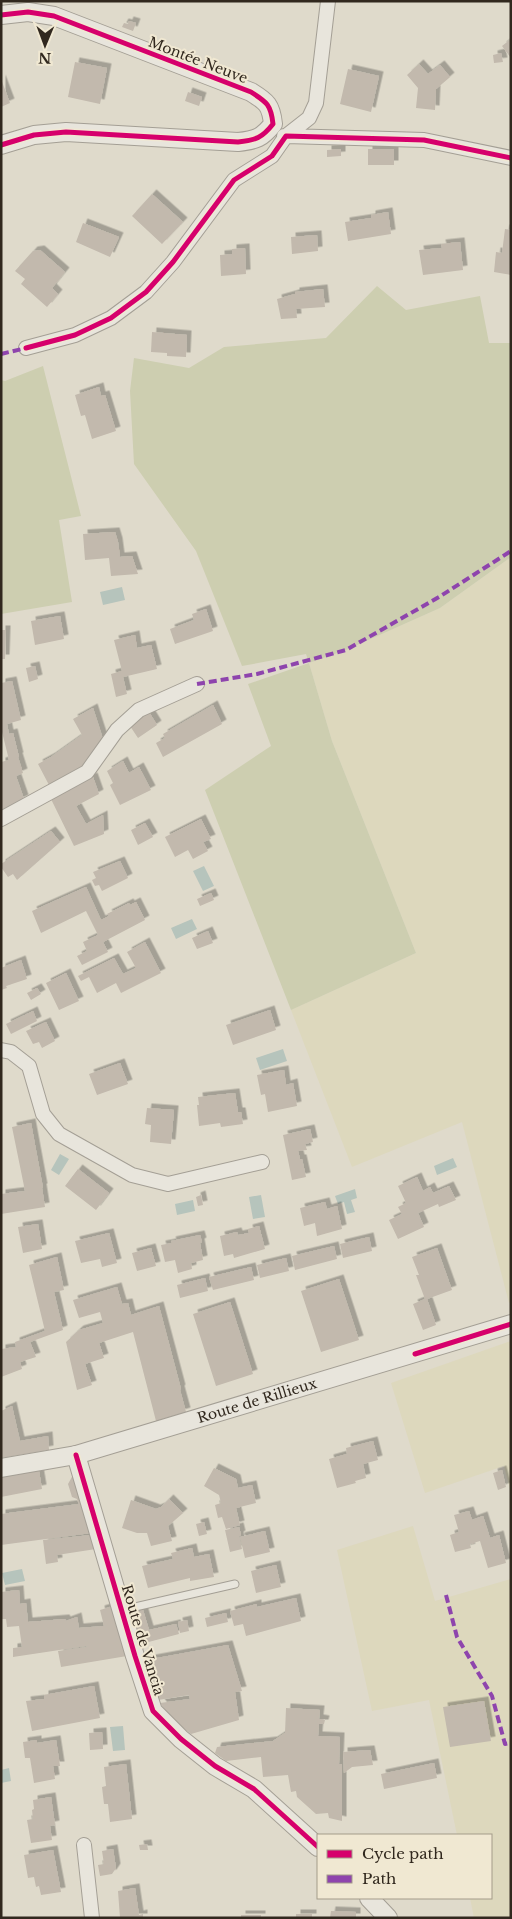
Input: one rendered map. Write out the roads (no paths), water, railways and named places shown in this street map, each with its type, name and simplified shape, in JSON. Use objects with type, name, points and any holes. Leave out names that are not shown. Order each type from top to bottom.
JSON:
[{"type":"street","points":[[26,348],[75,335],[111,318],[146,292],[173,262],[234,180],[272,156],[286,136],[309,118],[316,104],[328,1]]},
{"type":"street","name":"Montée Neuve","points":[[1,14],[28,12],[54,16],[251,92],[265,100],[272,110],[274,124],[266,134]]},
{"type":"street","points":[[1,145],[34,135],[66,132],[238,142],[254,140],[266,134],[424,140],[511,158]]},
{"type":"street","points":[[1,819],[87,772],[117,730],[139,710],[197,684]]},
{"type":"street","points":[[1,1050],[11,1052],[29,1066],[43,1114],[59,1134],[132,1175],[168,1184],[262,1162]]},
{"type":"street","name":"Route de Rillieux","points":[[1,1468],[76,1455],[511,1324]]},
{"type":"street","name":"Route de Vancia","points":[[76,1455],[121,1610],[153,1711],[181,1739],[215,1766],[254,1789],[317,1846]]},
{"type":"street","points":[[84,1845],[92,1918]]},
{"type":"street","points":[[370,1899],[388,1918]]},
{"type":"lane","points":[[121,1610],[235,1584]]}]
